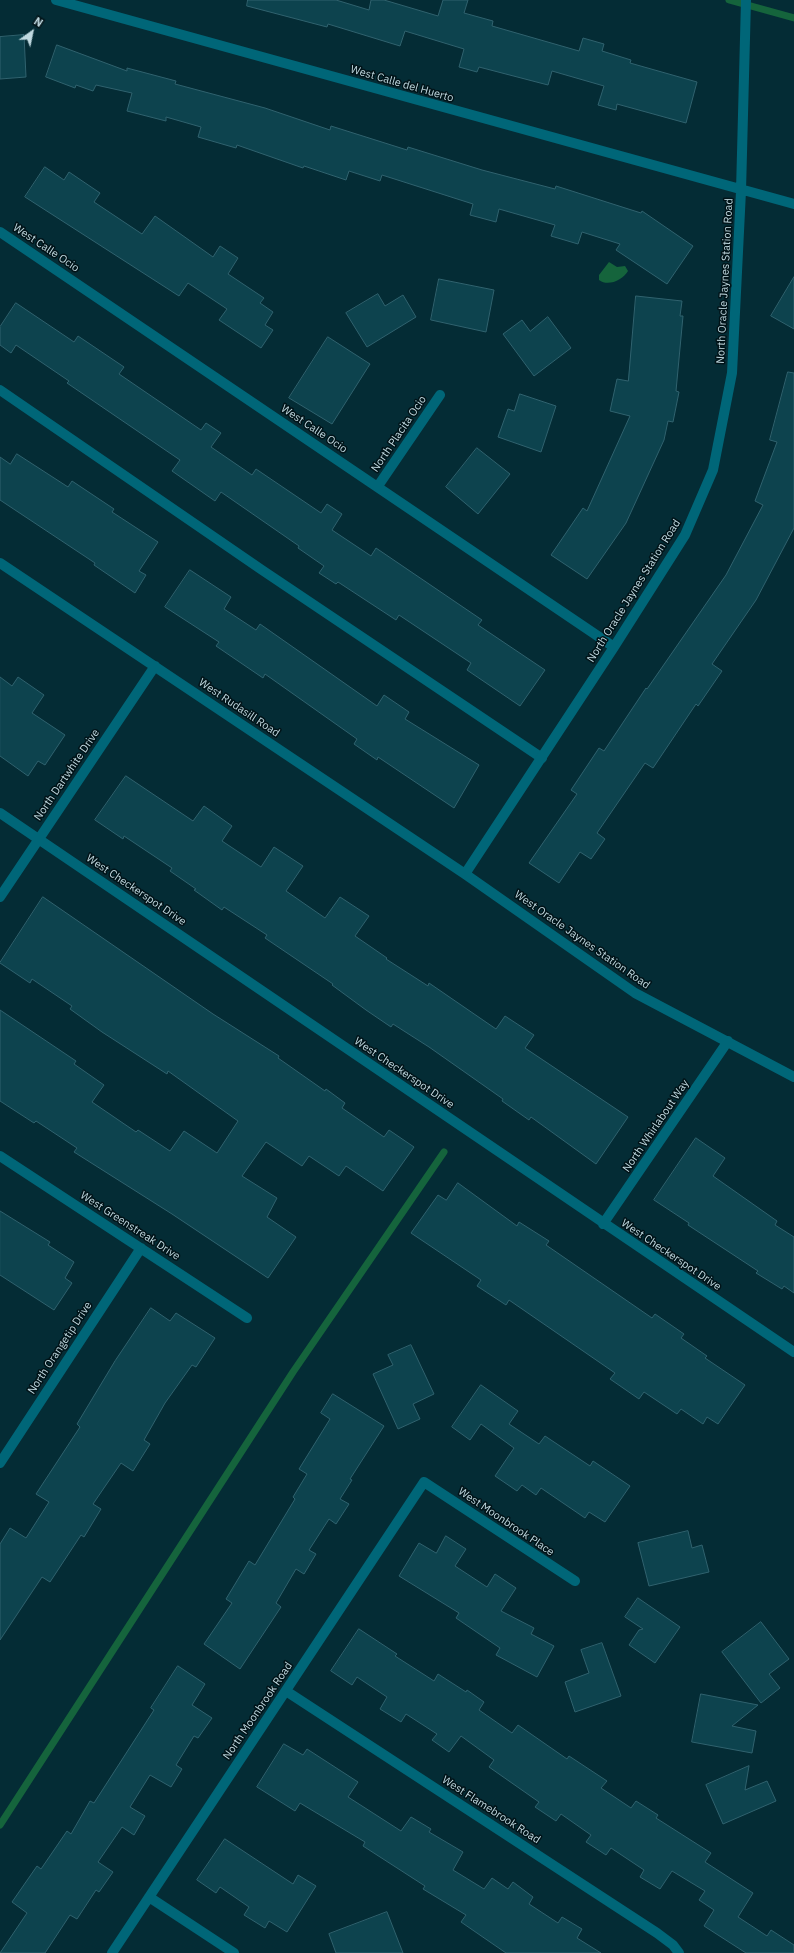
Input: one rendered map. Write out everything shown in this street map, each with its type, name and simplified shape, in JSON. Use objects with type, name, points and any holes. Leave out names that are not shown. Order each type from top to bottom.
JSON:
[{"type":"street","name":"West Calle del Huerto","points":[[56,0],[741,191],[794,204]]},
{"type":"street","name":"North Oracle Jaynes Station Road","points":[[466,874],[614,647],[685,534],[713,470],[732,372],[741,191],[746,0]]},
{"type":"street","name":"West Calle Ocio","points":[[0,232],[378,486],[614,647]]},
{"type":"street","points":[[0,390],[262,570],[542,758]]},
{"type":"street","name":"North Placita Ocio","points":[[378,486],[440,395]]},
{"type":"street","name":"West Rudasill Road","points":[[0,563],[466,874]]},
{"type":"street","name":"North Dartwhite Drive","points":[[0,897],[155,666]]},
{"type":"street","name":"West Checkerspot Drive","points":[[0,813],[39,838],[603,1224],[794,1352]]},
{"type":"street","name":"West Oracle Jaynes Station Road","points":[[466,874],[635,993],[728,1041],[794,1078]]},
{"type":"street","name":"North Whirlabout Way","points":[[603,1224],[728,1041]]},
{"type":"street","name":"West Greenstreak Drive","points":[[0,1156],[247,1318]]},
{"type":"street","name":"North Orangetip Drive","points":[[0,1463],[141,1248]]},
{"type":"street","name":"West Moonbrook Place","points":[[424,1482],[575,1582]]},
{"type":"street","name":"North Moonbrook Road","points":[[112,1953],[424,1482]]},
{"type":"street","name":"West Flamebrook Road","points":[[286,1691],[657,1932],[673,1944],[679,1953]]},
{"type":"street","points":[[149,1897],[234,1953]]},
{"type":"shaded area","points":[[609,262],[617,267],[625,266],[628,271],[619,280],[607,283],[599,280],[599,275]]},
{"type":"building","points":[[248,0],[336,0],[369,10],[371,0],[384,0],[438,16],[443,0],[468,0],[464,13],[493,21],[492,26],[579,51],[583,38],[604,44],[602,51],[631,60],[630,63],[697,82],[686,123],[617,104],[616,110],[598,105],[604,86],[552,71],[548,85],[479,67],[477,72],[459,67],[464,49],[405,31],[400,46],[328,24],[327,27],[247,6]]},
{"type":"building","points":[[24,35],[26,77],[0,79],[0,37]]},
{"type":"building","points":[[57,45],[127,71],[127,68],[176,81],[175,84],[265,108],[330,130],[331,126],[407,150],[408,147],[482,170],[555,189],[556,186],[641,213],[642,211],[693,246],[667,284],[616,250],[620,244],[582,232],[578,244],[551,236],[555,225],[499,209],[496,222],[470,215],[473,204],[382,175],[380,181],[349,171],[346,180],[304,166],[303,168],[237,145],[236,148],[198,137],[201,127],[166,117],[166,121],[127,111],[132,93],[96,85],[93,91],[76,85],[75,88],[46,77]]},
{"type":"building","points":[[45,167],[64,180],[69,172],[100,193],[94,202],[142,234],[155,216],[213,257],[220,246],[238,258],[228,274],[264,298],[260,303],[273,312],[265,325],[273,330],[261,348],[219,320],[227,309],[188,283],[179,296],[25,197]]},
{"type":"building","points":[[794,277],[794,329],[771,316]]},
{"type":"building","points":[[439,279],[494,290],[486,332],[431,320]]},
{"type":"building","points":[[378,294],[385,306],[403,295],[416,317],[367,347],[346,313]]},
{"type":"building","points":[[636,296],[682,301],[680,316],[683,316],[676,391],[679,392],[673,422],[668,421],[664,440],[626,523],[587,579],[551,555],[583,508],[587,511],[630,416],[610,411],[617,379],[628,381]]},
{"type":"building","points":[[16,303],[74,342],[78,336],[124,367],[119,374],[201,430],[206,423],[221,433],[211,447],[252,475],[256,469],[321,513],[327,504],[342,514],[332,530],[371,556],[376,548],[482,620],[478,625],[545,670],[520,706],[467,670],[471,663],[399,615],[396,620],[338,582],[336,584],[319,573],[324,566],[298,548],[299,546],[221,492],[215,501],[172,471],[180,460],[67,383],[69,381],[16,345],[11,353],[0,345],[0,327]]},
{"type":"building","points":[[548,317],[571,348],[534,376],[503,334],[522,320],[530,331]]},
{"type":"building","points":[[328,337],[370,364],[332,424],[289,398]]},
{"type":"building","points":[[788,372],[794,373],[794,528],[756,600],[712,664],[722,671],[698,706],[696,704],[653,768],[645,763],[597,833],[605,839],[591,859],[580,852],[559,883],[529,863],[577,794],[571,790],[599,748],[604,751],[646,688],[647,689],[726,575],[763,505],[755,501],[777,442],[770,440]]},
{"type":"building","points":[[520,394],[556,406],[541,452],[498,437],[508,409],[514,411]]},
{"type":"building","points":[[477,448],[510,474],[478,514],[446,487]]},
{"type":"building","points":[[17,454],[68,487],[72,481],[114,509],[112,512],[158,542],[139,571],[146,575],[135,593],[94,565],[95,563],[0,500],[0,457],[10,464]]},
{"type":"building","points":[[190,570],[231,597],[224,609],[256,630],[260,624],[377,706],[384,695],[409,712],[405,719],[479,765],[454,808],[378,757],[377,760],[354,744],[357,739],[265,674],[263,678],[216,646],[219,642],[165,607]]},
{"type":"building","points":[[0,677],[12,686],[18,677],[44,695],[32,713],[65,735],[45,765],[38,761],[28,776],[0,756]]},
{"type":"building","points":[[126,776],[193,821],[204,806],[232,826],[222,841],[261,867],[274,847],[303,866],[286,891],[325,918],[340,897],[369,916],[355,936],[387,958],[386,959],[428,986],[429,983],[496,1029],[505,1016],[534,1035],[525,1048],[628,1117],[596,1164],[531,1117],[529,1120],[502,1101],[503,1099],[429,1047],[393,1024],[391,1027],[366,1010],[332,985],[333,984],[265,938],[267,935],[224,907],[222,910],[194,890],[196,889],[170,871],[172,868],[124,836],[123,839],[95,820]]},
{"type":"building","points":[[43,897],[213,1014],[279,1056],[278,1058],[325,1091],[326,1089],[345,1103],[342,1108],[384,1137],[389,1130],[414,1147],[383,1191],[346,1166],[339,1176],[309,1156],[302,1166],[266,1142],[242,1176],[277,1198],[267,1217],[296,1237],[268,1278],[172,1214],[74,1152],[77,1148],[36,1121],[34,1123],[0,1101],[0,1010],[76,1061],[74,1064],[104,1085],[92,1102],[136,1132],[138,1130],[170,1151],[184,1131],[217,1153],[238,1121],[168,1071],[167,1074],[102,1032],[70,1009],[72,1006],[32,979],[30,983],[0,963]]},
{"type":"building","points":[[696,1138],[725,1158],[713,1176],[777,1221],[775,1225],[794,1237],[794,1293],[784,1286],[782,1289],[756,1273],[758,1271],[688,1225],[689,1223],[654,1200]]},
{"type":"building","points":[[458,1183],[517,1226],[519,1222],[549,1241],[546,1245],[652,1318],[655,1314],[684,1334],[681,1338],[707,1356],[705,1358],[745,1385],[718,1424],[707,1417],[703,1424],[681,1409],[677,1414],[644,1392],[639,1399],[610,1379],[615,1373],[509,1300],[506,1305],[477,1286],[481,1280],[411,1233],[438,1195],[446,1200]]},
{"type":"building","points":[[0,1211],[50,1242],[48,1245],[74,1262],[65,1278],[72,1283],[54,1310],[0,1275]]},
{"type":"building","points":[[151,1308],[170,1321],[176,1313],[215,1338],[196,1367],[192,1365],[165,1403],[144,1440],[150,1444],[133,1471],[121,1463],[93,1504],[101,1509],[84,1537],[81,1535],[50,1582],[42,1577],[0,1640],[0,1544],[10,1528],[26,1538],[49,1502],[36,1494],[80,1427],[77,1424],[115,1361]]},
{"type":"building","points":[[411,1345],[434,1394],[413,1404],[420,1419],[398,1429],[373,1374],[393,1365],[388,1355]]},
{"type":"building","points":[[481,1385],[518,1411],[509,1424],[539,1444],[545,1436],[590,1466],[593,1461],[630,1486],[605,1522],[589,1512],[585,1518],[541,1488],[536,1495],[522,1485],[517,1491],[495,1476],[514,1448],[481,1424],[470,1440],[452,1427]]},
{"type":"building","points":[[333,1394],[384,1426],[350,1479],[352,1480],[340,1499],[349,1504],[336,1524],[329,1519],[309,1550],[316,1554],[304,1574],[296,1569],[276,1603],[281,1607],[240,1669],[204,1644],[232,1603],[226,1599],[249,1561],[255,1565],[295,1499],[293,1497],[307,1474],[299,1469],[330,1419],[321,1413]]},
{"type":"building","points":[[688,1531],[692,1548],[702,1545],[709,1572],[649,1586],[638,1543]]},
{"type":"building","points":[[446,1536],[466,1549],[455,1566],[487,1587],[495,1574],[516,1588],[501,1611],[534,1628],[531,1634],[554,1646],[537,1677],[496,1655],[500,1648],[456,1618],[459,1613],[399,1576],[419,1543],[436,1553]]},
{"type":"building","points":[[638,1598],[680,1627],[655,1663],[629,1645],[639,1630],[643,1629],[625,1617]]},
{"type":"building","points":[[761,1622],[789,1659],[769,1674],[780,1688],[761,1703],[722,1652]]},
{"type":"building","points":[[359,1629],[397,1654],[395,1656],[434,1681],[438,1674],[466,1692],[467,1690],[484,1702],[479,1710],[512,1733],[518,1725],[567,1759],[569,1756],[607,1781],[601,1788],[631,1808],[636,1801],[658,1815],[656,1818],[711,1853],[705,1862],[753,1893],[738,1917],[767,1936],[771,1930],[794,1945],[794,1953],[746,1953],[704,1926],[714,1910],[699,1900],[705,1891],[672,1871],[660,1889],[640,1877],[644,1870],[611,1848],[606,1855],[586,1842],[591,1835],[561,1814],[556,1821],[535,1807],[539,1802],[489,1767],[494,1760],[461,1736],[449,1752],[432,1740],[437,1734],[406,1714],[401,1722],[380,1709],[387,1697],[357,1677],[352,1685],[331,1671]]},
{"type":"building","points":[[602,1643],[621,1696],[575,1712],[565,1682],[589,1673],[581,1650]]},
{"type":"building","points":[[178,1666],[205,1684],[192,1705],[212,1718],[198,1738],[194,1736],[176,1765],[182,1769],[171,1787],[150,1775],[130,1807],[145,1816],[134,1835],[122,1827],[98,1862],[113,1872],[99,1892],[96,1890],[77,1919],[70,1915],[45,1953],[0,1953],[27,1913],[12,1902],[37,1866],[41,1869],[67,1831],[71,1834],[90,1801],[94,1803],[154,1710],[151,1708]]},
{"type":"building","points":[[701,1694],[758,1705],[732,1726],[756,1731],[752,1753],[692,1742]]},
{"type":"building","points":[[284,1744],[303,1755],[307,1749],[358,1782],[348,1797],[401,1831],[411,1817],[431,1829],[429,1832],[463,1852],[453,1870],[484,1889],[492,1878],[508,1889],[513,1882],[533,1897],[529,1904],[558,1923],[562,1917],[582,1929],[577,1938],[601,1953],[506,1953],[461,1922],[466,1915],[423,1889],[425,1886],[363,1846],[365,1842],[300,1803],[295,1811],[257,1787]]},
{"type":"building","points":[[749,1766],[745,1790],[767,1781],[776,1801],[723,1824],[706,1785]]},
{"type":"building","points":[[225,1839],[293,1884],[298,1875],[316,1886],[287,1932],[269,1921],[265,1928],[244,1915],[249,1907],[220,1887],[216,1893],[197,1880]]},
{"type":"building","points":[[387,1912],[403,1953],[336,1953],[329,1934]]},
{"type":"waterway","points":[[729,0],[794,18]]},
{"type":"waterway","points":[[0,1825],[293,1372],[444,1152]]}]
